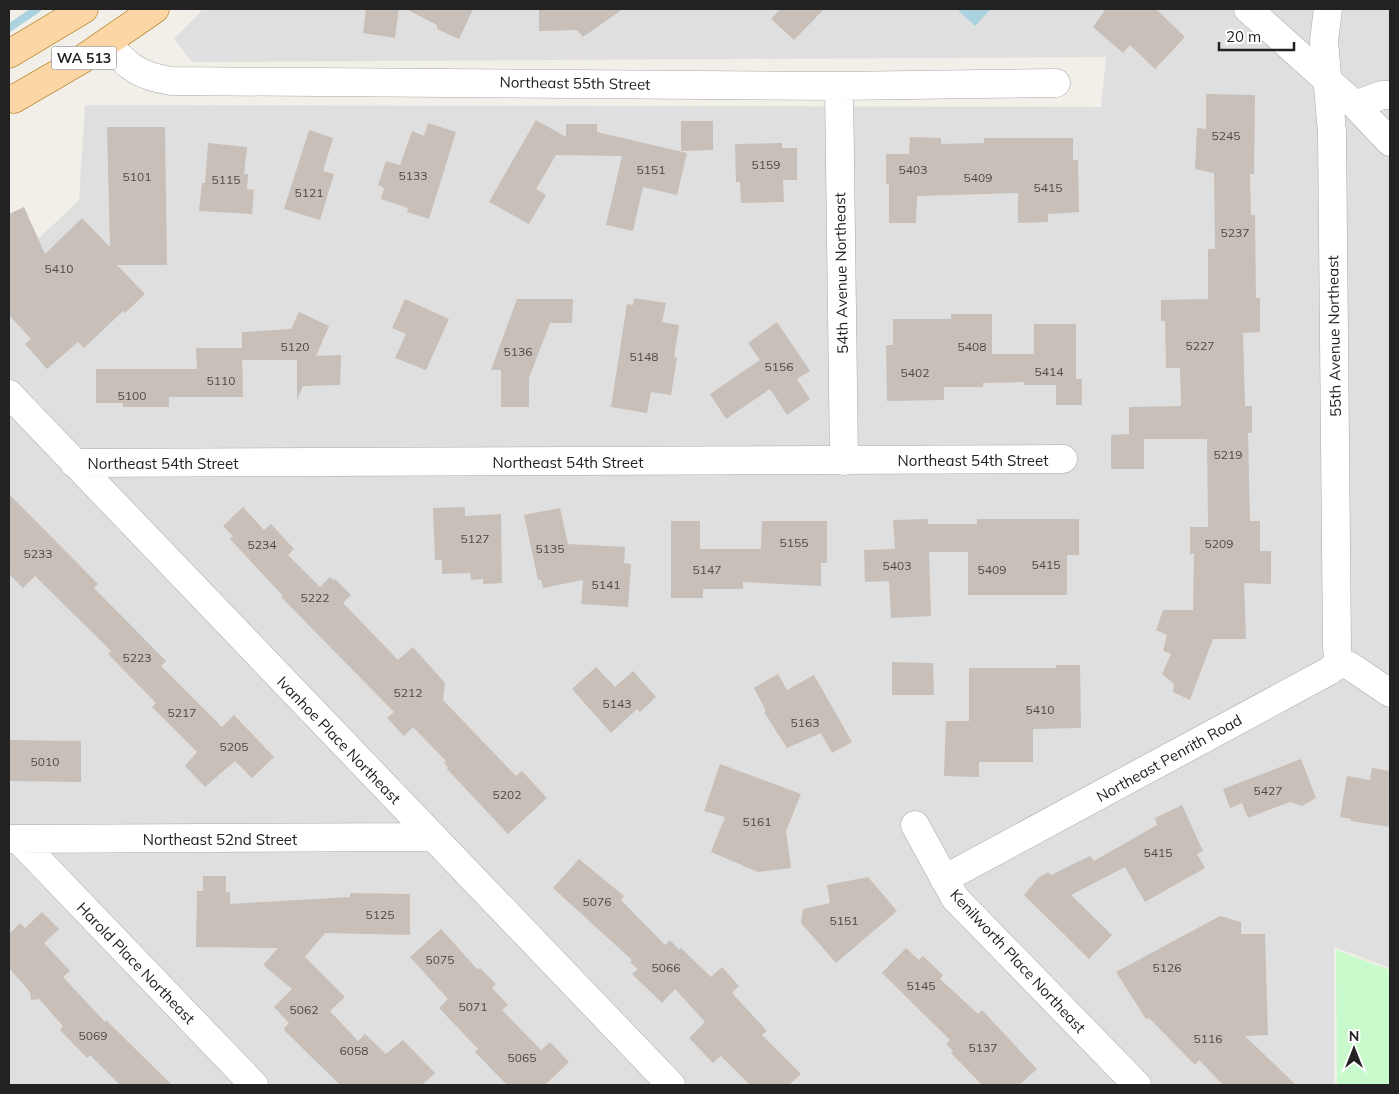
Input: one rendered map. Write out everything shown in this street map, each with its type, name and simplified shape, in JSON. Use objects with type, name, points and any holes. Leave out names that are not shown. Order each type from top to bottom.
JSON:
[{"type":"main road","name":"WA 513","points":[[9,54],[84,9]]},
{"type":"main road","name":"WA 513","points":[[9,98],[14,99],[107,43],[155,9]]},
{"type":"street","points":[[1248,9],[1354,105],[1390,142]]},
{"type":"street","name":"55th Avenue Northeast","points":[[1328,9],[1324,41],[1332,132],[1337,648],[1339,663]]},
{"type":"street","name":"Northeast 55th Street","points":[[107,43],[127,65],[136,71],[146,76],[171,81],[838,86],[1056,84]]},
{"type":"street","name":"54th Avenue Northeast","points":[[838,86],[844,461]]},
{"type":"street","points":[[1354,105],[1382,95],[1390,95]]},
{"type":"street","name":"Ivanhoe Place Northeast","points":[[9,394],[671,1085]]},
{"type":"street","name":"Northeast 54th Street","points":[[74,463],[1063,459]]},
{"type":"street","points":[[1339,663],[1350,666],[1390,693]]},
{"type":"street","name":"Northeast Penrith Road","points":[[944,879],[1320,676],[1339,663]]},
{"type":"street","name":"Kenilworth Place Northeast","points":[[915,825],[955,898],[1137,1085]]},
{"type":"street","name":"Northeast 52nd Street","points":[[13,839],[432,837]]},
{"type":"street","name":"Harold Place Northeast","points":[[13,839],[254,1085]]},
{"type":"shaded area","points":[[203,9],[1390,9],[1390,968],[1334,947],[1334,1085],[9,1085],[9,267],[79,200],[85,105],[1101,107],[1106,57],[192,62],[174,39]]},
{"type":"green space","points":[[1336,950],[1390,970],[1390,1085],[1337,1085]]},
{"type":"water","points":[[957,9],[988,9],[990,10],[975,26]]},
{"type":"building","points":[[366,9],[399,9],[395,38],[363,33]]},
{"type":"building","points":[[406,9],[473,9],[459,39],[437,29],[437,25]]},
{"type":"building","points":[[539,9],[623,9],[583,37],[577,30],[539,31]]},
{"type":"building","points":[[780,9],[824,9],[794,40],[771,19]]},
{"type":"building","points":[[1106,9],[1156,9],[1185,37],[1155,69],[1130,45],[1123,53],[1093,27]]},
{"type":"building","points":[[1206,94],[1255,95],[1254,174],[1250,174],[1251,215],[1255,215],[1256,298],[1260,298],[1260,332],[1243,333],[1245,406],[1252,406],[1252,433],[1248,433],[1250,521],[1260,521],[1260,551],[1271,551],[1271,584],[1244,583],[1246,639],[1213,639],[1190,700],[1173,692],[1174,684],[1162,674],[1171,654],[1163,651],[1167,635],[1156,630],[1163,610],[1193,610],[1194,553],[1190,555],[1190,527],[1208,527],[1207,439],[1144,439],[1144,469],[1111,469],[1111,435],[1129,434],[1129,407],[1181,406],[1180,368],[1166,368],[1165,321],[1161,321],[1161,300],[1208,299],[1208,249],[1215,249],[1214,173],[1195,169],[1197,128],[1206,129]]},
{"type":"building","points":[[536,120],[566,137],[566,124],[597,124],[597,132],[687,153],[677,195],[643,187],[633,231],[606,225],[622,156],[556,155],[536,189],[546,195],[529,224],[489,202]]},
{"type":"building","points":[[681,121],[713,121],[713,150],[681,151]]},
{"type":"building","points":[[428,123],[456,132],[429,219],[407,212],[408,208],[381,199],[384,188],[378,185],[386,161],[400,165],[412,131],[424,136]]},
{"type":"building","points":[[107,127],[165,127],[167,265],[117,265],[145,294],[125,313],[123,311],[84,348],[78,342],[47,369],[25,344],[31,339],[9,315],[9,214],[24,207],[45,254],[82,218],[110,247]]},
{"type":"building","points":[[309,130],[333,138],[323,171],[334,174],[320,220],[284,209]]},
{"type":"building","points":[[910,137],[941,138],[941,144],[984,143],[984,138],[1073,138],[1073,160],[1078,160],[1079,212],[1048,214],[1048,222],[1018,223],[1018,193],[917,196],[916,223],[889,223],[889,184],[886,184],[886,154],[909,154]]},
{"type":"building","points":[[208,143],[247,147],[244,174],[248,174],[247,189],[254,190],[252,214],[199,211],[202,183],[205,183]]},
{"type":"building","points":[[782,143],[782,148],[797,148],[797,180],[783,180],[784,202],[741,203],[740,182],[736,182],[735,144]]},
{"type":"building","points":[[634,298],[666,303],[662,322],[679,325],[674,357],[677,358],[671,395],[651,392],[647,413],[611,407],[627,304],[633,305]]},
{"type":"building","points":[[405,299],[449,319],[426,370],[395,358],[406,334],[392,328]]},
{"type":"building","points":[[517,299],[573,299],[572,323],[550,323],[529,378],[529,407],[501,407],[501,370],[491,370]]},
{"type":"building","points":[[299,312],[329,326],[316,356],[341,355],[340,385],[303,386],[297,400],[297,360],[242,360],[242,332],[291,329]]},
{"type":"building","points":[[951,314],[992,314],[992,354],[1034,354],[1034,324],[1076,324],[1076,379],[1082,379],[1082,405],[1056,405],[1056,385],[1024,385],[1024,382],[983,383],[983,387],[944,387],[944,400],[887,401],[886,345],[893,345],[893,319],[951,319]]},
{"type":"building","points":[[777,322],[810,371],[797,379],[810,399],[787,415],[770,389],[726,419],[710,394],[760,360],[748,343]]},
{"type":"building","points":[[196,348],[242,348],[243,397],[169,397],[169,407],[123,407],[123,403],[96,403],[96,369],[197,369]]},
{"type":"building","points":[[9,494],[98,584],[94,588],[166,661],[161,666],[222,727],[234,715],[274,757],[252,778],[235,761],[205,787],[185,766],[197,752],[152,707],[156,703],[108,654],[111,651],[35,576],[23,588],[9,574]]},
{"type":"building","points":[[243,507],[264,530],[271,524],[294,549],[288,555],[320,587],[330,577],[333,580],[335,579],[351,595],[343,603],[398,660],[413,647],[445,683],[443,700],[516,776],[522,771],[547,798],[508,834],[447,769],[448,767],[444,763],[446,761],[413,727],[404,736],[387,718],[394,712],[281,597],[283,596],[230,539],[233,536],[223,526]]},
{"type":"building","points":[[465,507],[465,516],[501,514],[502,583],[483,584],[483,579],[471,580],[470,573],[442,574],[442,560],[435,560],[433,508]]},
{"type":"building","points":[[560,508],[568,544],[625,547],[624,563],[631,564],[628,607],[581,604],[583,580],[543,588],[541,580],[538,580],[524,515]]},
{"type":"building","points":[[928,519],[928,524],[977,524],[977,519],[1079,519],[1079,555],[1067,555],[1067,595],[968,595],[968,552],[929,552],[931,616],[891,618],[889,581],[865,582],[864,550],[895,549],[893,520]]},
{"type":"building","points":[[671,521],[700,521],[700,549],[761,549],[762,521],[827,521],[827,563],[821,563],[821,586],[743,582],[743,589],[703,589],[703,598],[671,598]]},
{"type":"building","points":[[892,662],[933,663],[934,695],[892,695]]},
{"type":"building","points":[[1056,665],[1080,665],[1081,728],[1033,729],[1033,762],[979,762],[979,777],[944,776],[946,721],[969,721],[969,668],[1056,668]]},
{"type":"building","points":[[596,667],[615,687],[633,671],[656,697],[640,712],[637,709],[611,733],[572,689]]},
{"type":"building","points":[[778,674],[787,690],[814,675],[852,742],[832,753],[821,733],[787,748],[764,712],[766,711],[754,688]]},
{"type":"building","points":[[9,740],[81,741],[81,782],[9,781]]},
{"type":"building","points":[[1301,759],[1316,798],[1302,806],[1290,802],[1248,818],[1242,803],[1230,808],[1223,789]]},
{"type":"building","points":[[720,764],[801,794],[786,831],[791,868],[758,872],[711,852],[725,817],[704,811]]},
{"type":"building","points":[[1372,768],[1390,771],[1390,827],[1351,821],[1351,819],[1340,817],[1347,776],[1370,780]]},
{"type":"building","points":[[1182,805],[1203,851],[1197,854],[1205,868],[1145,902],[1125,867],[1071,895],[1112,935],[1089,959],[1024,895],[1038,878],[1048,872],[1051,875],[1090,856],[1094,861],[1157,825],[1155,818]]},
{"type":"building","points":[[579,859],[624,896],[621,900],[665,945],[670,940],[711,977],[722,967],[739,986],[732,993],[767,1031],[762,1035],[801,1074],[789,1085],[750,1085],[721,1056],[713,1063],[689,1038],[705,1022],[675,989],[662,1003],[632,974],[638,969],[630,962],[632,960],[553,888]]},
{"type":"building","points":[[203,876],[226,876],[226,892],[230,892],[230,904],[350,897],[350,893],[410,894],[410,935],[325,933],[305,957],[345,997],[330,1011],[358,1041],[365,1034],[386,1054],[403,1040],[435,1073],[422,1085],[340,1085],[285,1031],[284,1028],[289,1023],[274,1007],[292,989],[263,965],[278,948],[196,947],[197,891],[203,891]]},
{"type":"building","points":[[868,877],[897,911],[836,963],[801,923],[803,909],[830,903],[827,885]]},
{"type":"building","points":[[42,912],[59,929],[44,943],[70,971],[63,977],[105,1022],[106,1020],[172,1085],[120,1085],[90,1055],[87,1058],[60,1030],[63,1026],[39,999],[31,1000],[30,992],[9,968],[9,934],[20,923],[25,928]]},
{"type":"building","points":[[1220,916],[1241,922],[1241,934],[1265,934],[1268,1035],[1245,1036],[1296,1085],[1223,1085],[1199,1060],[1195,1065],[1149,1018],[1146,1019],[1116,972]]},
{"type":"building","points":[[441,929],[478,970],[480,968],[496,984],[492,988],[508,1005],[502,1010],[541,1050],[550,1042],[569,1062],[545,1085],[507,1085],[475,1052],[478,1049],[439,1008],[448,999],[410,957]]},
{"type":"building","points":[[906,948],[919,960],[923,956],[943,975],[940,979],[978,1014],[982,1010],[1037,1069],[1019,1085],[982,1085],[951,1053],[953,1051],[946,1044],[950,1040],[882,973]]},
{"type":"waterway","points":[[9,28],[37,9]]}]
